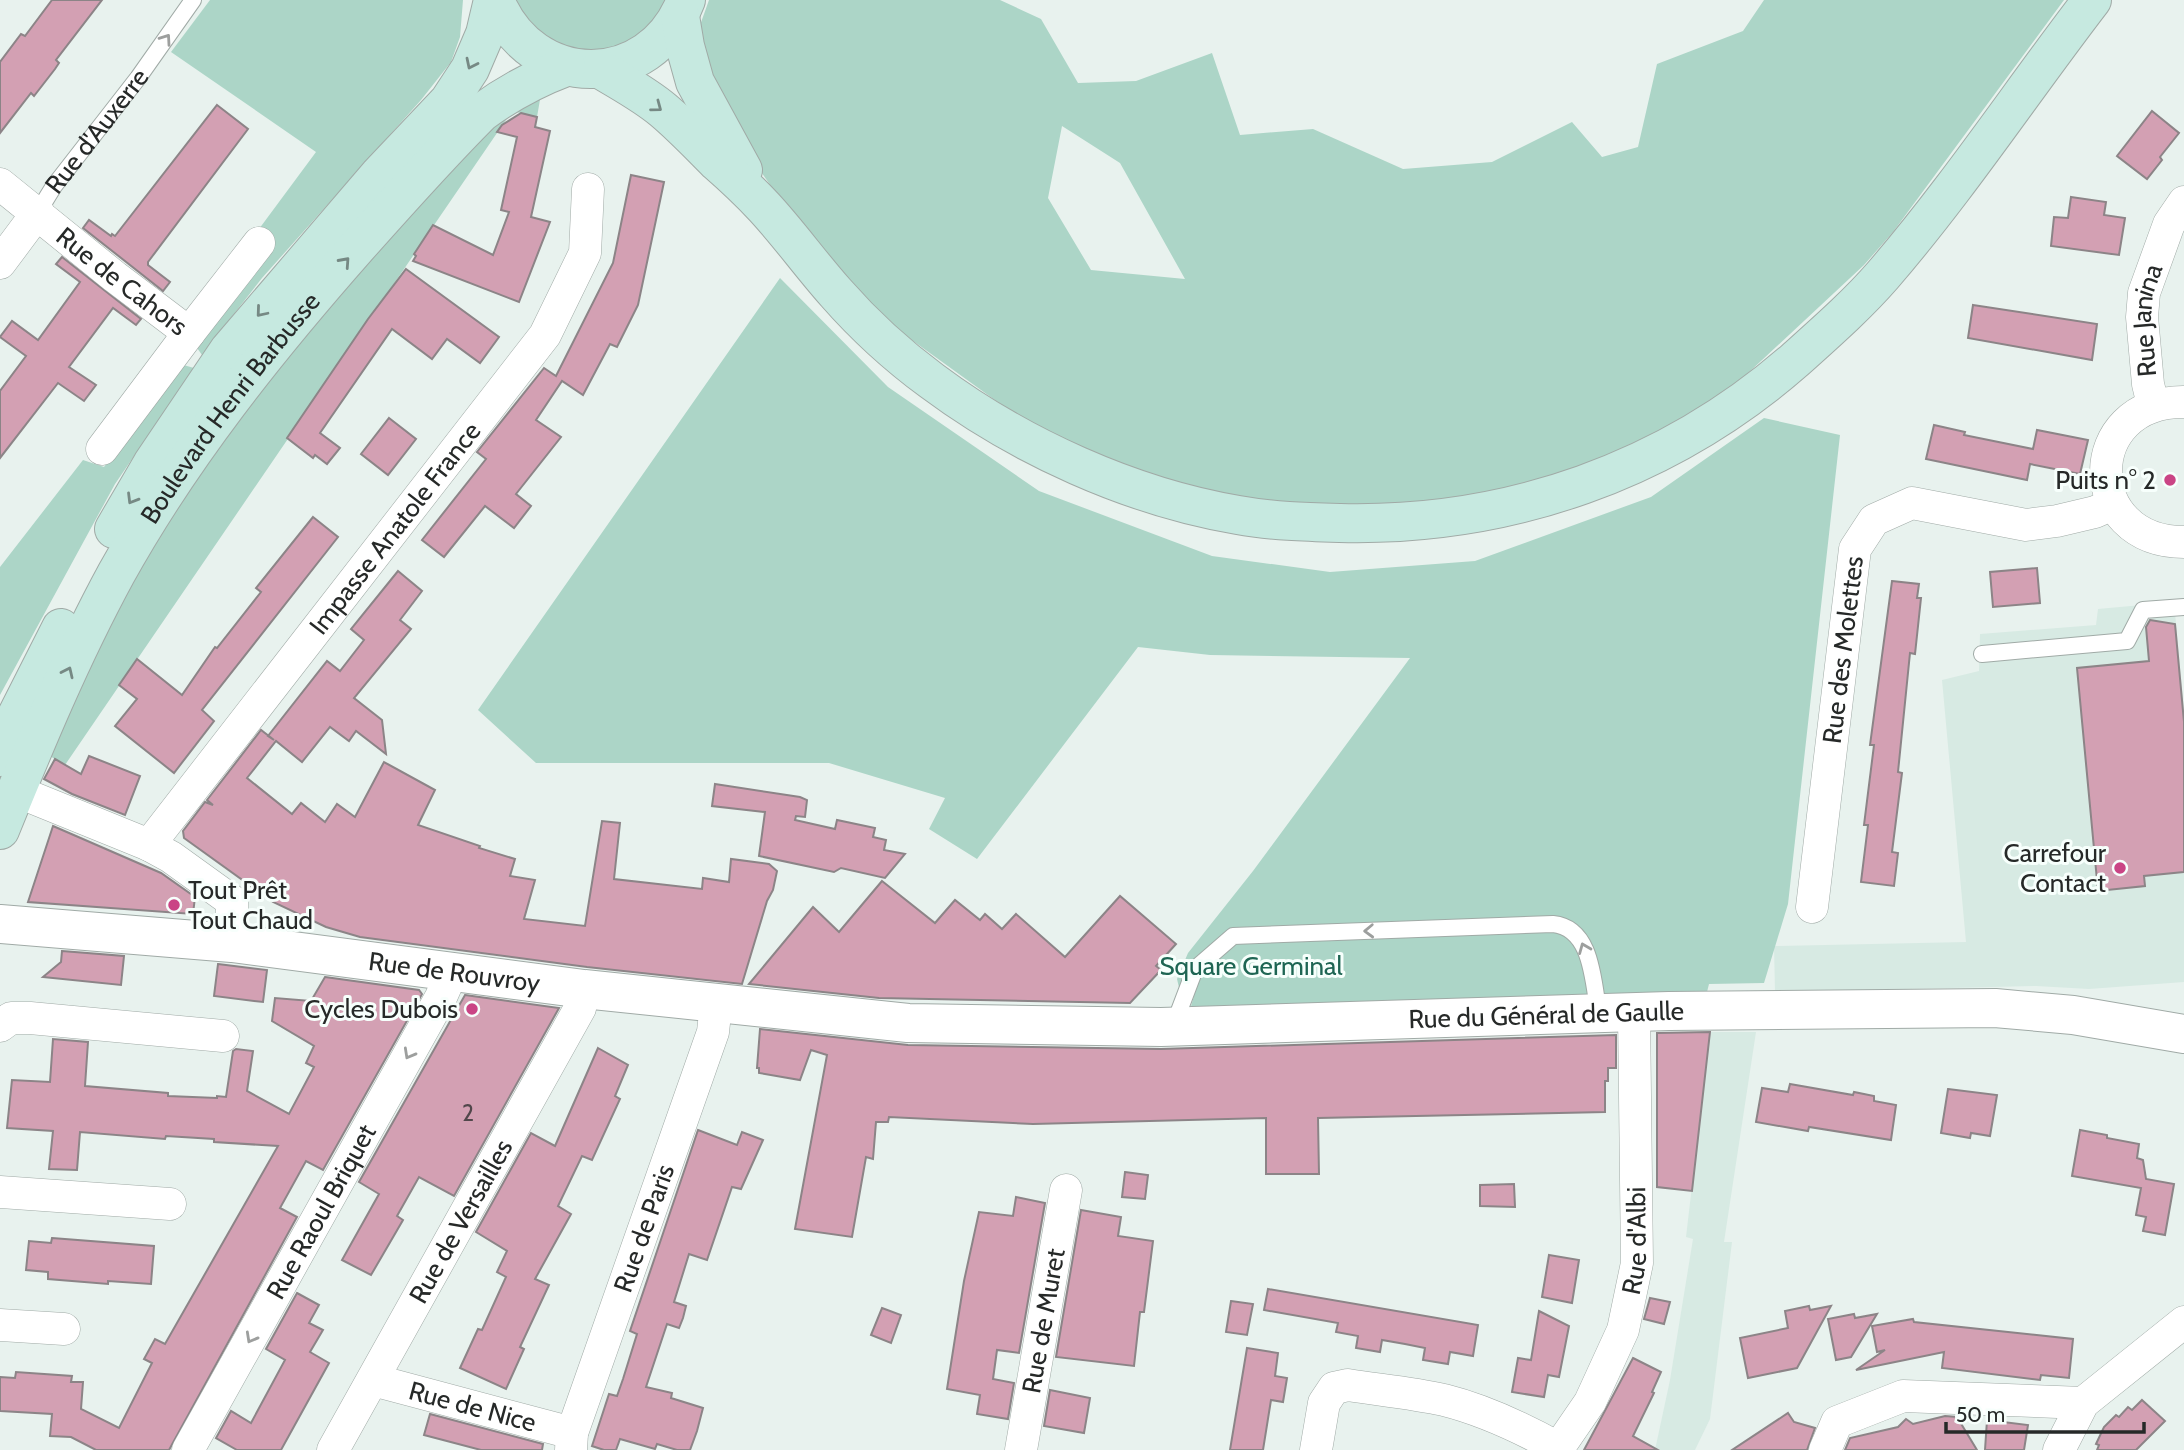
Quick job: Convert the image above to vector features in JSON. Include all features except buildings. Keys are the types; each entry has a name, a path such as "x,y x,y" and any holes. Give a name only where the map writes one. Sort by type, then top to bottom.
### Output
{"main road":[{"path":"494,0 513,34 528,48 546,59 583,68 660,108 763,205 839,297 885,342 931,380 989,420 1049,452 1110,478 1168,498 1238,515 1305,522 1365,524 1417,522 1476,515 1578,486 1628,468 1684,440 1741,403 1794,361 1880,279 1929,220 2092,0"},
{"name":"Boulevard Henri Barbusse","path":"0,757 38,671 111,534 152,464 229,350 371,185 449,101 470,69 485,34 494,0"},
{"path":"683,8 690,67 695,82 763,205"},
{"name":"Boulevard Henri Barbusse","path":"0,830 26,796 84,636 118,572 180,472 227,405 331,276 481,113 503,96 534,78 583,68 624,64 646,53 665,36 683,8"}],"street":[{"name":"Rue de Cahors","path":"0,184 189,333 259,243"},
{"name":"Impasse Anatole France","path":"149,845 545,335 585,253 588,189"},
{"name":"Rue Janina","path":"2153,405 2148,384 2142,317 2144,293 2169,224 2184,202"},
{"name":"Rue d'Auxerre","path":"0,263 38,212"},
{"path":"102,449 189,333"},
{"name":"Rue Janina","path":"2184,402 2153,405 2123,425 2107,454 2105,471 2113,504 2135,530 2158,540 2184,542"},
{"name":"Rue des Molettes","path":"1812,906 1855,549 1874,520 1912,503 2026,525 2083,515 2113,504"},
{"path":"26,796 171,856 232,901 232,943"},
{"name":"Rue de Rouvroy","path":"0,924 232,943 584,989 908,1023"},
{"name":"Rue Raoul Briquet","path":"188,1450 441,997 452,972"},
{"name":"Rue de Versailles","path":"332,1450 580,1008 584,989"},
{"name":"Rue de Paris","path":"572,1442 713,1032 716,1004"},
{"name":"Rue du Général de Gaulle","path":"908,1023 1173,1027 1726,1010 1995,1008 2073,1015 2184,1034"},
{"name":"Rue d'Albi","path":"1558,1449 1590,1402 1623,1330 1637,1263 1616,1014"},
{"path":"0,1027 11,1018 30,1017 223,1036"},
{"name":"Rue de Muret","path":"1021,1450 1066,1190"},
{"path":"0,1192 170,1203"},
{"path":"2059,1450 2083,1403 2184,1322"},
{"path":"0,1325 64,1329"},
{"name":"Rue de Nice","path":"373,1380 572,1442"},
{"path":"1316,1450 1324,1403 1334,1388 1348,1385 1443,1400 1464,1406 1525,1430 1558,1449"},
{"path":"1825,1450 1837,1422 1903,1396 2083,1403"}],"lane":[{"name":"Rue d'Auxerre","path":"38,212 54,186 138,78 193,0"},
{"path":"1982,654 2127,640 2143,610 2184,607"},
{"path":"1173,1027 1195,969 1233,936 1553,924 1563,925 1580,937 1616,1014"}],"shaded area":[{"path":"2174,602 2184,710 2184,982 2089,989 2036,986 1775,992 1774,946 1966,942 1942,680 1979,671 1980,634 2096,625 2098,609"},
{"path":"1710,1032 1756,1032 1724,1242 1732,1242 1710,1419 1695,1450 1655,1450 1670,1380 1693,1239 1686,1237"}],"green space":[{"path":"210,0 463,0 460,37 451,62 421,100 262,278 202,355 195,345 259,229 316,152 171,52"},
{"path":"511,0 667,0 663,10 632,43 588,55 545,42"},
{"path":"709,0 1000,0 1041,19 1078,83 1136,81 1212,53 1240,135 1313,129 1403,169 1492,162 1572,122 1602,157 1638,147 1657,64 1743,31 1764,0 2064,0 1893,232 1864,265 1731,389 1677,427 1574,473 1418,506 1274,505 1181,487 1101,460 1021,419 898,330 854,291 782,202 741,143 707,81 699,28","holes":["1062,126 1120,163 1185,279 1091,270 1048,198"]},
{"path":"542,88 537,117 512,111 65,765 43,752 84,656 207,451 475,134"},
{"name":"Square Germinal","path":"780,278 888,387 1039,491 1212,556 1330,572 1475,561 1651,497 1764,418 1840,435 1788,904 1764,983 1709,984 1707,992 1189,1013 1194,996 1181,996 1177,979 1188,953 1253,871 1410,658 1210,655 1138,647 977,859 929,829 945,798 829,763 536,763 478,710"},
{"path":"180,364 194,368 115,484 0,695 0,567 83,460 104,467"}],"place":[{"name":"Puits n° 2","path":"2170,480"},
{"name":"Carrefour Contact","path":"2120,868"},
{"name":"Tout Prêt Tout Chaud","path":"174,905"},
{"name":"Cycles Dubois","path":"472,1009"}]}
